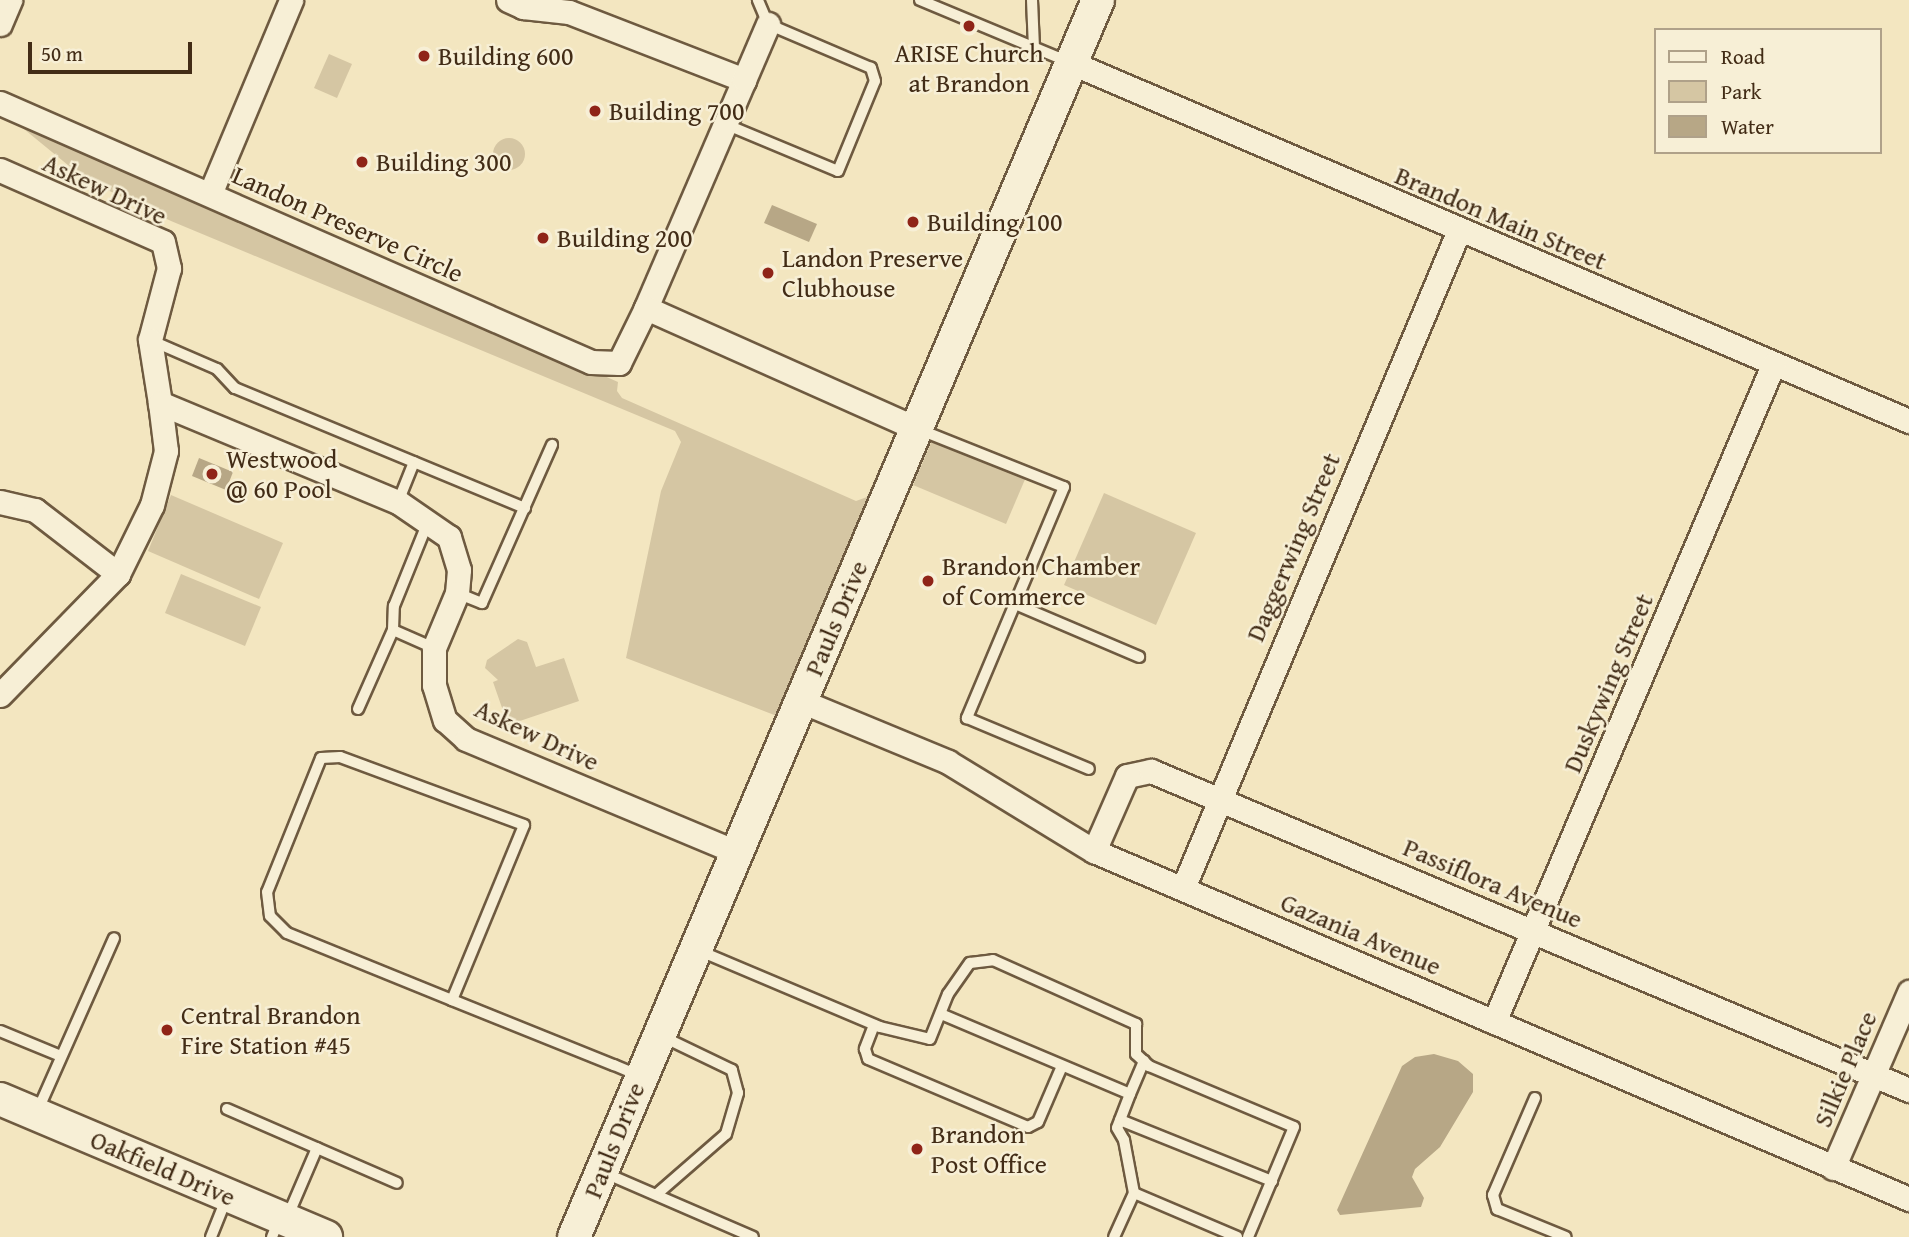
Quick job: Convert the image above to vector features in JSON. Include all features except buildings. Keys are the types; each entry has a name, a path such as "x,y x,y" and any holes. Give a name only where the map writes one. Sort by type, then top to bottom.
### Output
{"street":[{"path":"0,23 10,0"},
{"path":"210,194 290,0"},
{"path":"509,0 523,7 569,12 744,80"},
{"name":"Pauls Drive","path":"575,1237 694,948 802,701 1098,0"},
{"name":"Landon Preserve Circle","path":"0,103 591,362 619,363 646,308 768,24"},
{"name":"Brandon Main Street","path":"1072,63 1909,421"},
{"name":"Askew Drive","path":"0,170 163,242 169,268 150,340 160,403 398,502 429,520 449,537 459,570 457,593 434,648 434,685 445,720 466,739 736,852"},
{"name":"Daggerwing Street","path":"1183,888 1218,797 1459,230"},
{"path":"646,308 916,428"},
{"name":"Duskywing Street","path":"1494,1022 1773,365"},
{"path":"0,695 118,574 152,505 166,451 160,403"},
{"path":"0,502 35,510 118,574"},
{"name":"Gazania Avenue","path":"802,701 948,762 1094,851 1909,1199"},
{"name":"Passiflora Avenue","path":"1094,851 1127,776 1151,771 1909,1090"},
{"name":"Silkie Place","path":"1833,1168 1909,992"},
{"name":"Oakfield Drive","path":"0,1099 228,1195 279,1225 326,1237"}],"lane":[{"path":"724,124 838,171 875,81 871,68 768,24 758,0"},
{"path":"920,0 1072,63"},
{"path":"1032,0 1034,48"},
{"path":"150,340 217,369 234,388 525,508"},
{"path":"916,428 1064,487 967,718 1089,769"},
{"path":"457,593 482,603 552,445"},
{"path":"398,502 414,461"},
{"path":"358,709 393,630 394,606 429,520"},
{"path":"1015,604 1139,657"},
{"path":"393,630 434,648"},
{"path":"452,1000 524,825 340,757 321,758 267,892 270,916 287,933 452,1000 641,1076"},
{"path":"36,1114 114,938"},
{"path":"694,948 874,1025 930,1039 948,994 970,963 993,960 1136,1024 1136,1054 1144,1061 1294,1127 1248,1237"},
{"path":"941,1014 1130,1094"},
{"path":"874,1025 865,1049 869,1059 1028,1127 1038,1122 1062,1066"},
{"path":"0,1031 61,1056"},
{"path":"657,1194 726,1134 738,1093 732,1070 658,1035"},
{"path":"1114,1237 1134,1193 1124,1140 1117,1128 1144,1061"},
{"path":"1535,1098 1493,1195 1497,1209 1566,1237"},
{"path":"226,1109 397,1183"},
{"path":"1120,1120 1272,1181"},
{"path":"279,1225 317,1148"},
{"path":"601,1172 753,1237"},
{"path":"1134,1193 1237,1237"},
{"path":"211,1237 228,1195"}],"green space":[{"path":"329,54 352,64 337,98 314,88"},
{"path":"19,125 216,206 618,382 617,391 622,398 856,501 867,497 896,431 901,434 782,718 626,658 661,491 681,442 675,431 171,221 85,179"},
{"path":"509,138 520,143 525,154 520,165 509,170 498,165 493,154 498,143"},
{"path":"933,438 1026,477 1006,524 913,485"},
{"path":"1104,493 1196,533 1156,625 1064,585"},
{"path":"171,495 283,543 259,599 148,551"},
{"path":"181,574 261,607 245,646 165,613"},
{"path":"518,639 527,642 536,667 564,658 579,701 508,725 493,682 498,680 485,668 487,660"}],"water":[{"path":"772,205 817,224 809,242 764,223"},
{"name":"Westwood @ 60 Pool","path":"199,458 233,472 226,490 192,476"},
{"path":"1434,1054 1458,1061 1473,1074 1473,1092 1440,1147 1415,1169 1412,1177 1424,1198 1421,1207 1340,1215 1337,1210 1402,1066 1415,1057"}],"place":[{"name":"ARISE Church at Brandon","path":"969,26"},
{"name":"Building 600","path":"424,56"},
{"name":"Building 700","path":"595,111"},
{"name":"Building 300","path":"362,162"},
{"name":"Building 100","path":"913,222"},
{"name":"Building 200","path":"543,238"},
{"name":"Landon Preserve Clubhouse","path":"768,273"},
{"name":"Westwood @ 60 Pool","path":"212,474"},
{"name":"Brandon Chamber of Commerce","path":"928,581"},
{"name":"Central Brandon Fire Station #45","path":"167,1030"},
{"name":"Brandon Post Office","path":"917,1149"}]}
